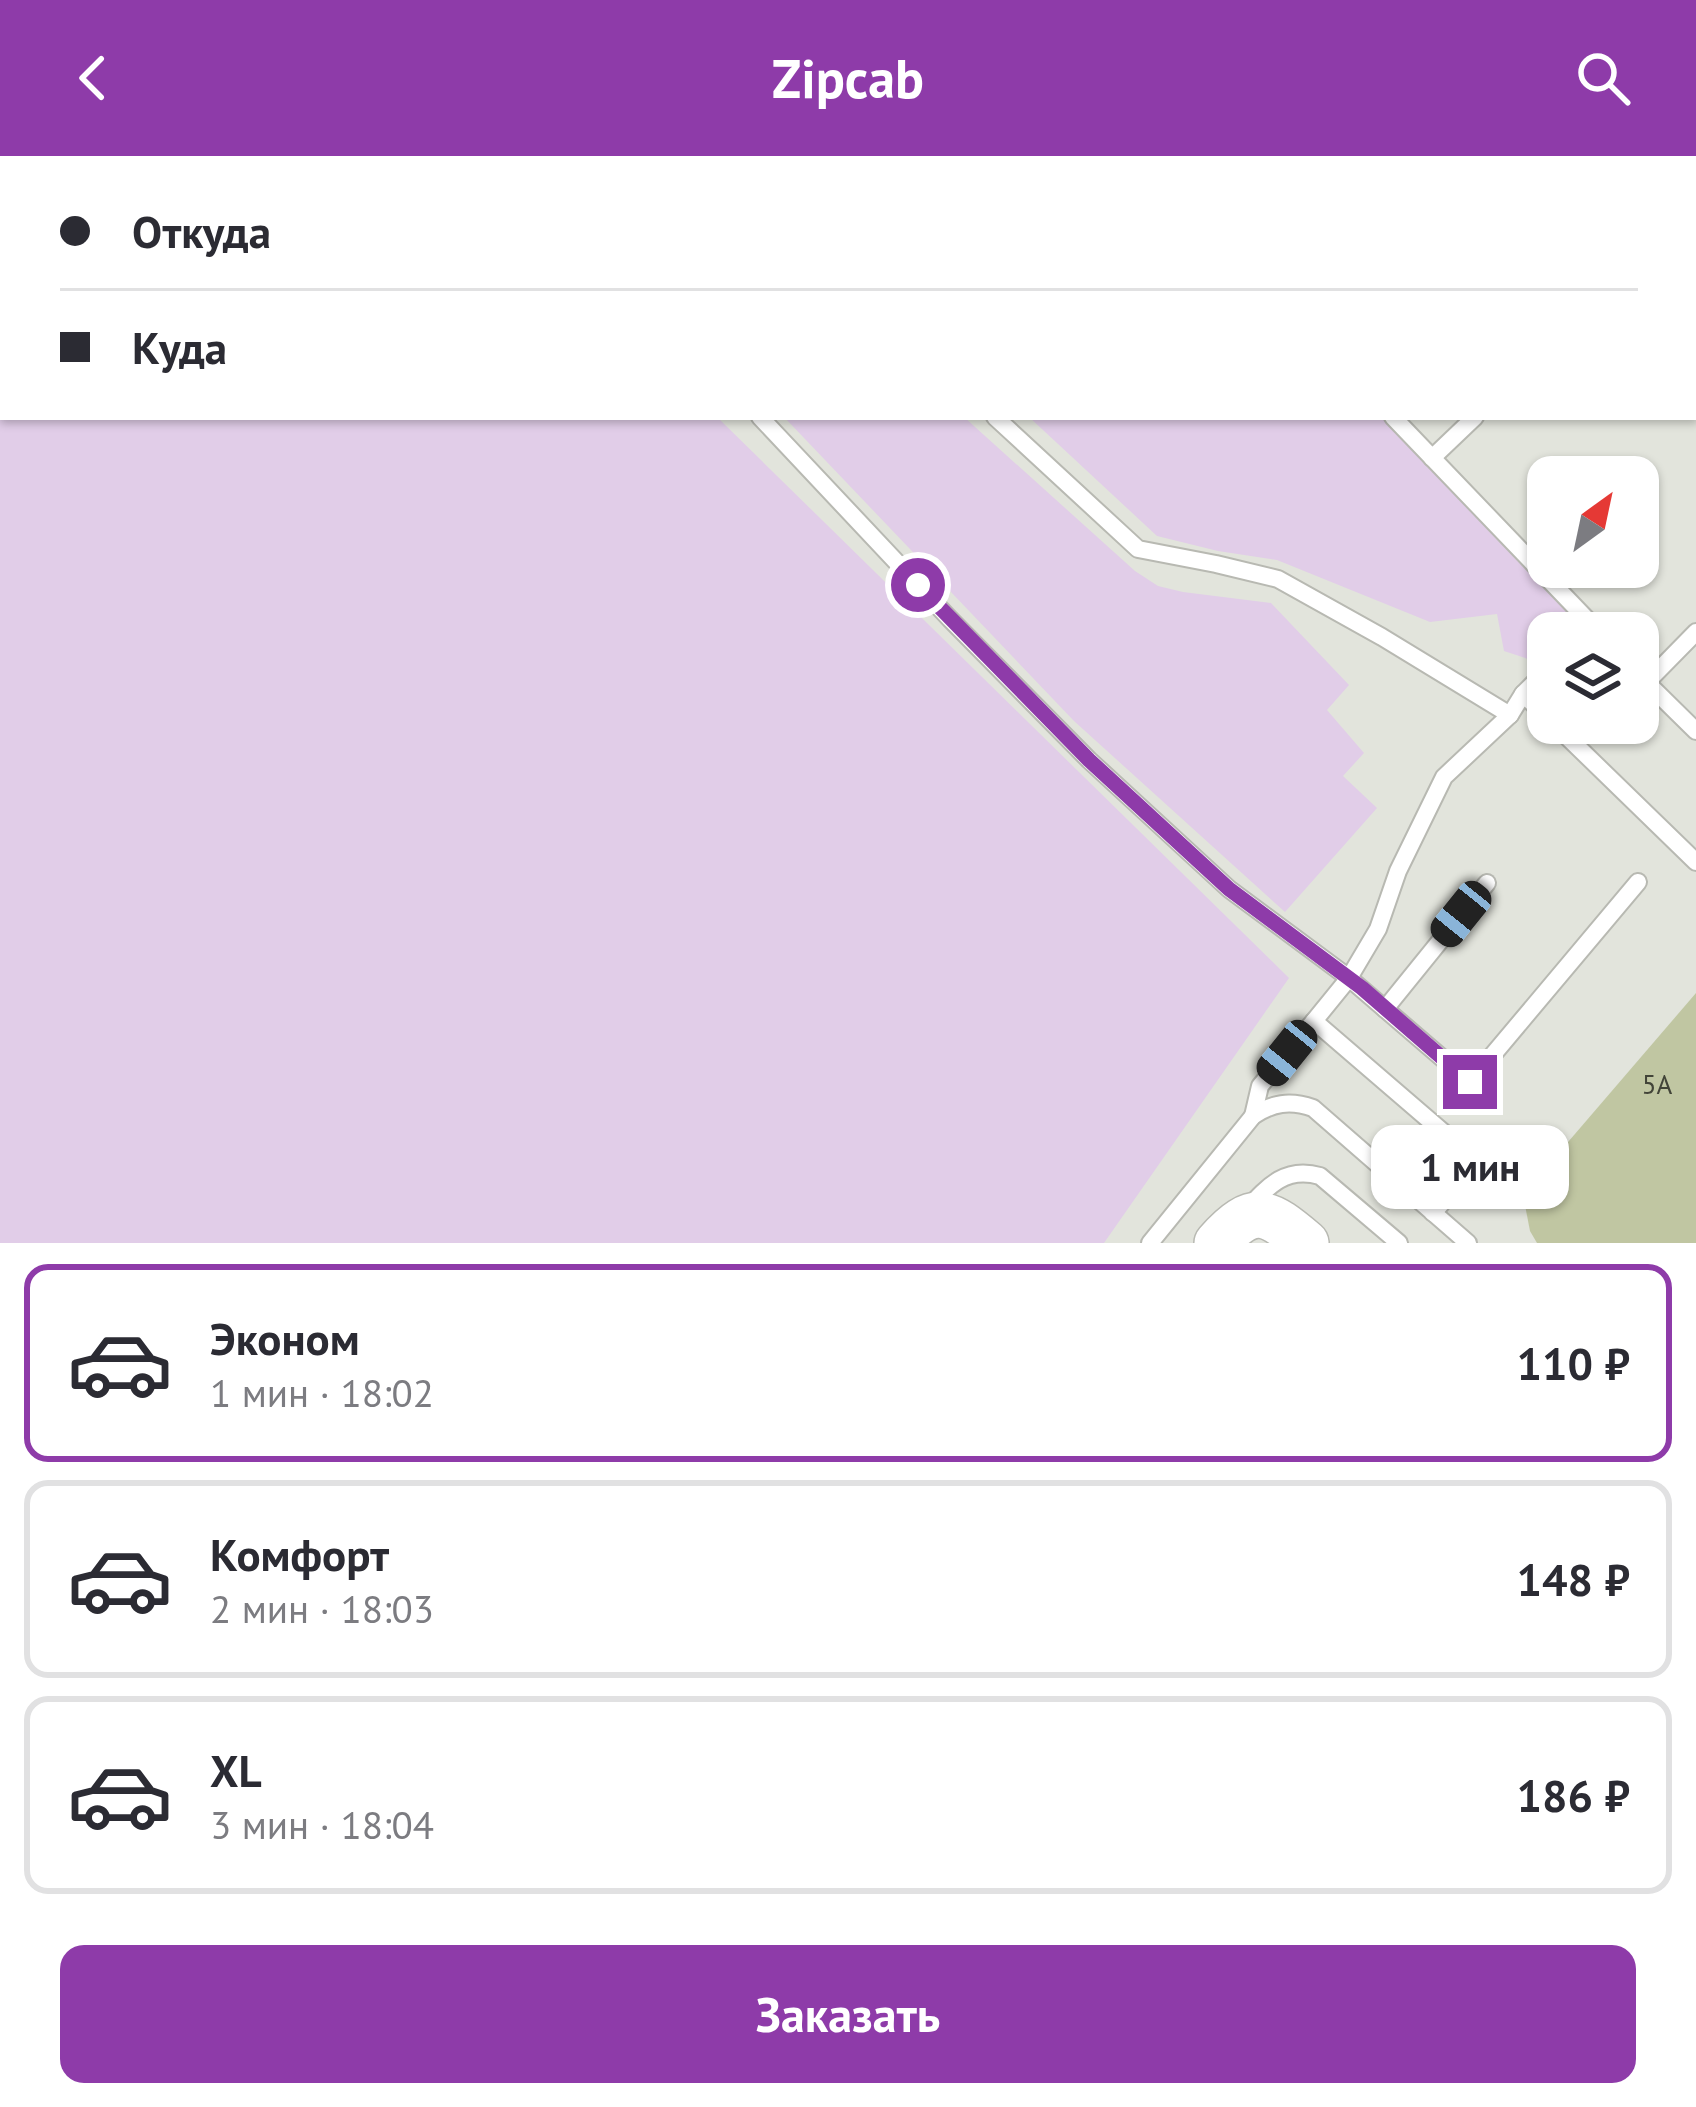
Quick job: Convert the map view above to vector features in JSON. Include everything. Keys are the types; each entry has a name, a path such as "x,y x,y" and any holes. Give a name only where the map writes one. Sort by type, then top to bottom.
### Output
{"main road":[{"path":"1226,1233 1251,1216 1270,1216 1306,1243"}],"lane":[{"path":"763,420 1089,760 1229,889 1349,978 1470,1082 1637,882"},
{"path":"998,420 1138,549 1278,579 1510,715"},
{"path":"1396,420 1574,612"},
{"path":"1432,458 1472,420"},
{"path":"1659,664 1696,632"},
{"path":"1252,1117 1260,1085 1349,978 1378,929 1398,871 1444,778 1510,715 1527,690"},
{"path":"1523,694 1527,698"},
{"path":"1659,695 1696,731"},
{"path":"1576,744 1696,862"},
{"path":"1385,1009 1486,883"},
{"path":"1314,1021 1464,1150 1467,1165 1462,1178 1433,1213"},
{"path":"1150,1243 1252,1117 1280,1103 1313,1108 1468,1243"},
{"path":"1226,1233 1274,1181 1288,1174 1312,1173 1399,1243"}],"shaded area":[{"path":"0,420 720,420 1289,978 1104,1243 0,1243"},
{"path":"787,420 967,420 1135,571 1158,586 1271,603 1349,685 1327,710 1364,753 1343,776 1377,808 1285,912 1074,721"},
{"path":"1032,420 1385,420 1527,570 1527,588 1544,588 1567,612 1527,612 1527,659 1504,651 1497,614 1430,622 1277,560 1157,536"}],"building":[{"path":"1696,993 1696,1243 1537,1243 1524,1200 1532,1184"}],"route":[{"path":"918,585 1089,760 1229,889 1362,988 1470,1082"}]}
